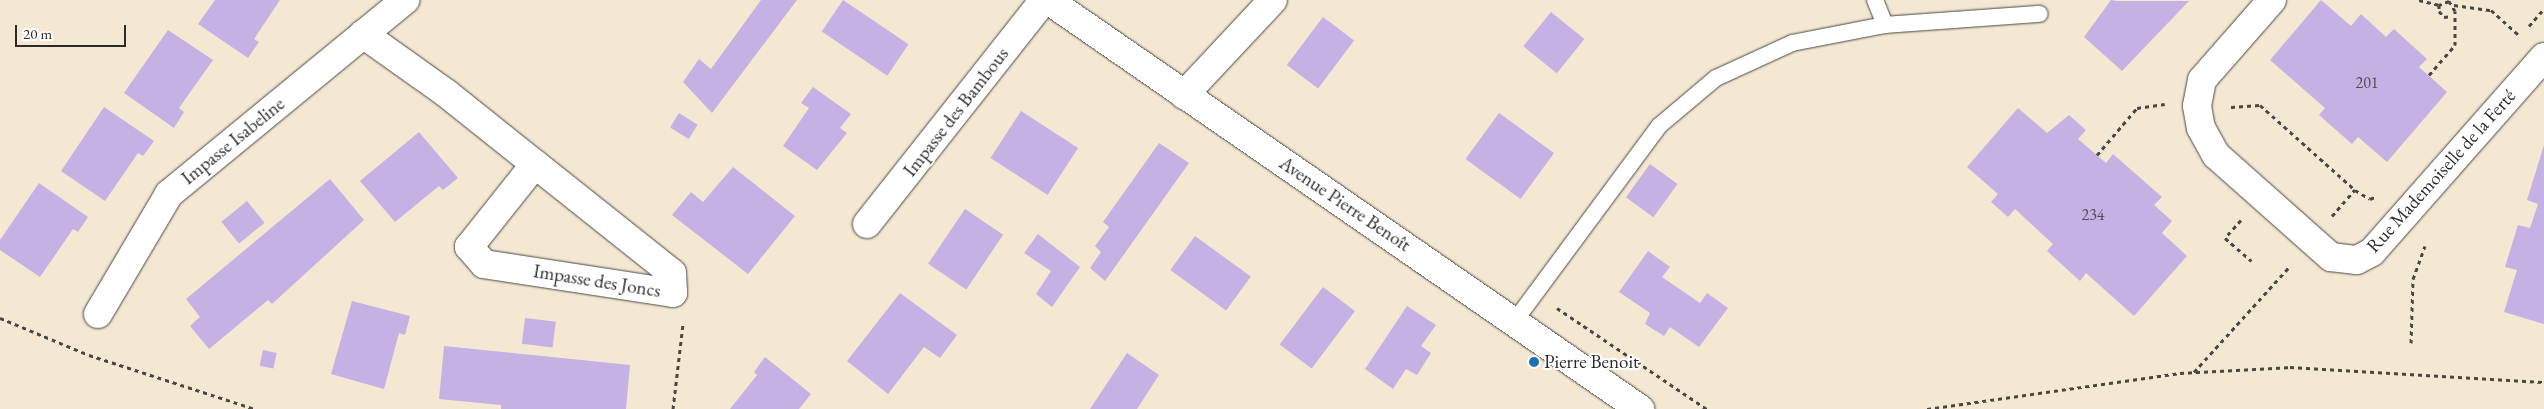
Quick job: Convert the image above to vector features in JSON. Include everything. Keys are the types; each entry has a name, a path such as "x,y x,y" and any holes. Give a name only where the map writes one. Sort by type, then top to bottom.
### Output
{"street":[{"name":"Impasse Isabeline","path":"98,314 170,194 406,0"},
{"name":"Impasse des Bambous","path":"867,224 1044,0"},
{"name":"Avenue Pierre Benoît","path":"1048,0 1640,409"},
{"path":"1184,95 1273,0"},
{"name":"Rue Mademoiselle de la Ferté","path":"2272,0 2202,80 2197,106 2200,128 2216,156 2331,257 2357,260 2372,252 2544,57"},
{"name":"Impasse des Joncs","path":"363,34 535,164 672,273 673,293 484,264 469,247 535,164"}],"lane":[{"path":"1875,0 1884,25"},
{"path":"1514,322 1658,126 1716,78 1792,43 1884,25 2040,14"}],"path":[{"path":"2419,0 2440,5 2449,0 2454,5 2491,10 2520,36"},
{"path":"2440,5 2444,17 2452,16"},
{"path":"2429,75 2455,45 2457,30 2452,16 2454,5"},
{"path":"2514,44 2544,9"},
{"path":"2097,155 2137,108 2146,104 2176,105"},
{"path":"2221,106 2260,106 2356,190 2370,199 2379,195"},
{"path":"2330,219 2356,190"},
{"path":"2411,343 2413,280 2427,243"},
{"path":"2193,372 2294,262"},
{"path":"673,293 684,318 673,409"},
{"path":"1550,303 1707,409"},
{"path":"0,318 89,355 255,409"},
{"path":"1927,409 2193,372 2290,367 2544,382"}],"building":[{"path":"215,0 280,0 254,39 259,42 248,58 198,24"},
{"path":"761,0 797,0 712,113 683,82 699,59 711,69"},
{"path":"843,0 908,44 887,76 822,32"},
{"path":"2111,0 2189,1 2122,71 2084,37"},
{"path":"2321,0 2351,26 2361,14 2386,37 2394,29 2427,59 2419,67 2447,92 2387,162 2358,137 2352,144 2319,115 2325,108 2270,60"},
{"path":"1551,12 1584,39 1557,73 1523,46"},
{"path":"1323,17 1354,40 1318,88 1287,65"},
{"path":"168,30 213,60 179,108 184,112 174,128 124,93"},
{"path":"813,87 851,114 840,128 847,133 817,170 783,146 809,108 801,103"},
{"path":"104,107 154,141 143,156 138,153 105,201 61,171"},
{"path":"2018,108 2047,133 2069,115 2086,130 2078,139 2106,163 2113,154 2162,197 2154,205 2172,221 2162,233 2187,256 2134,316 2086,273 2080,281 2047,251 2053,244 2015,209 2008,217 1991,202 1998,194 1967,167"},
{"path":"1021,111 1078,148 1048,195 991,158"},
{"path":"679,113 698,125 689,139 670,127"},
{"path":"1499,113 1554,153 1521,199 1465,159"},
{"path":"419,132 458,178 443,190 439,186 395,222 360,181"},
{"path":"1159,143 1189,163 1105,281 1090,268 1101,252 1095,246 1109,227 1103,222"},
{"path":"2544,145 2544,324 2504,312 2517,270 2505,267 2518,225 2530,228 2538,204 2527,200"},
{"path":"1650,164 1678,184 1653,217 1626,197"},
{"path":"733,167 795,216 748,274 672,215 691,192 703,202"},
{"path":"330,179 364,220 272,304 268,300 209,349 190,326 200,317 186,299"},
{"path":"39,183 88,217 78,232 73,229 40,277 0,250 0,240"},
{"path":"247,201 265,223 239,244 221,222"},
{"path":"965,209 1003,235 966,289 928,264"},
{"path":"1038,234 1080,267 1052,307 1036,294 1051,271 1024,253"},
{"path":"1195,236 1251,277 1226,311 1170,270"},
{"path":"1648,251 1670,267 1662,277 1700,303 1707,293 1728,308 1699,347 1670,327 1664,336 1645,324 1650,313 1619,292"},
{"path":"1323,287 1355,311 1312,369 1280,345"},
{"path":"900,293 957,335 940,358 924,347 888,394 847,361"},
{"path":"352,301 410,316 405,335 399,333 384,389 331,374"},
{"path":"1407,306 1436,325 1421,346 1431,353 1417,375 1406,369 1393,389 1365,369"},
{"path":"525,318 556,322 553,348 522,344"},
{"path":"444,346 630,365 626,409 501,409 501,405 439,399"},
{"path":"263,350 277,353 273,369 260,366"},
{"path":"1127,353 1159,375 1137,409 1090,409"},
{"path":"765,357 811,394 799,409 730,409 757,375 754,372"}],"place":[{"name":"Pierre Benoit","path":"1534,362"}]}
